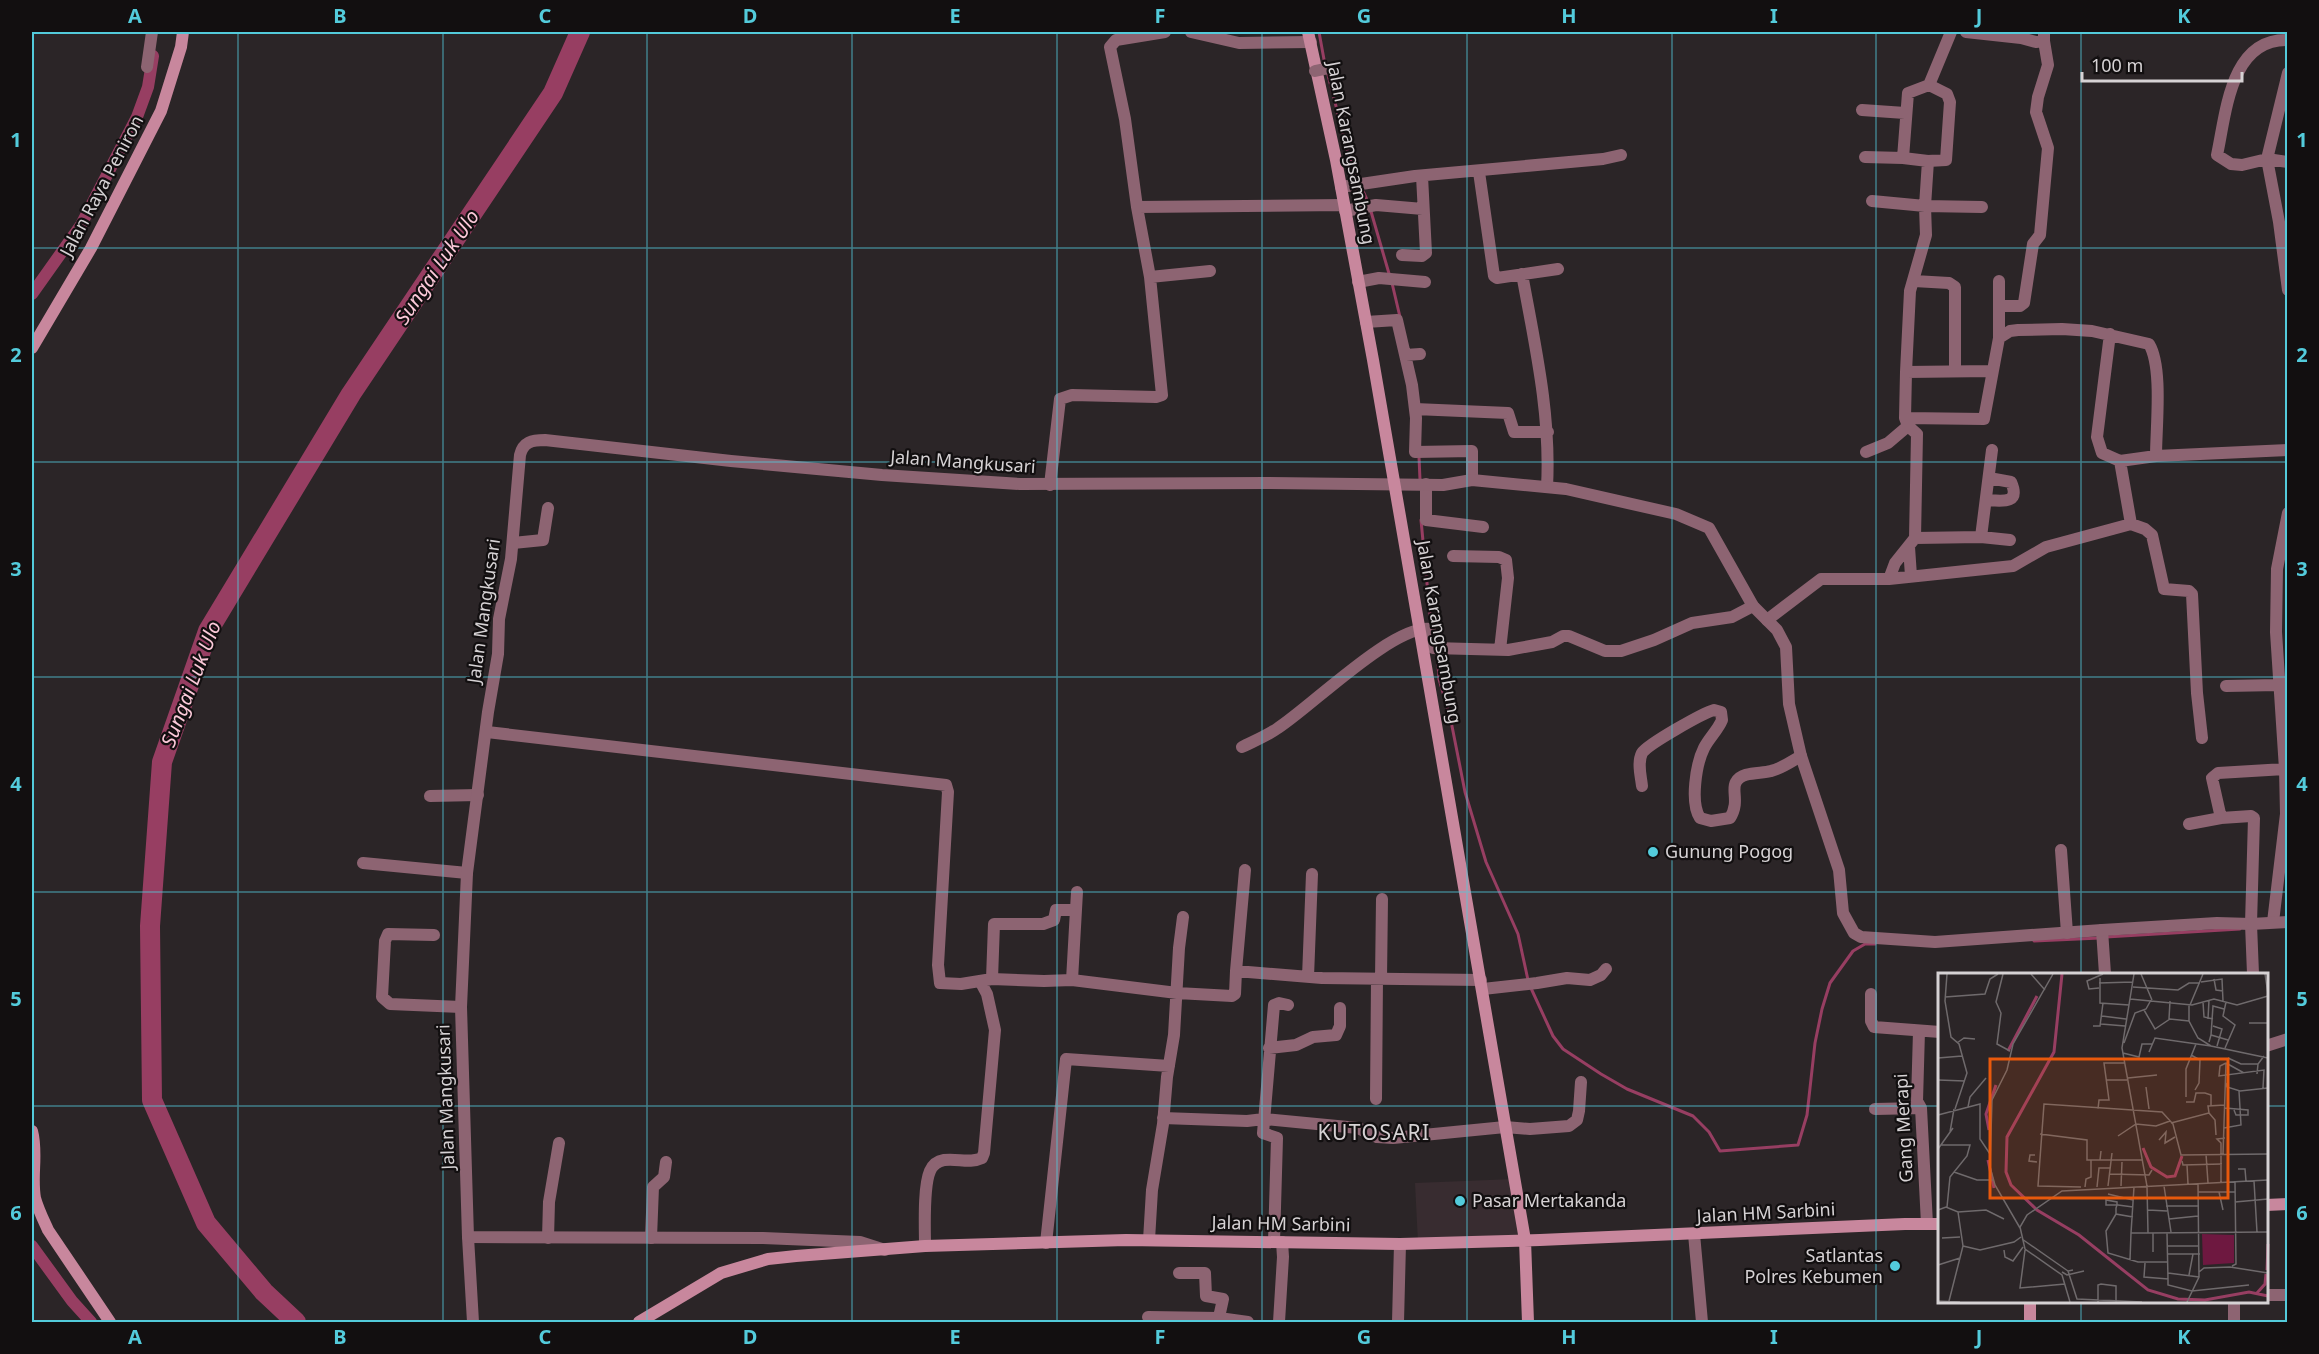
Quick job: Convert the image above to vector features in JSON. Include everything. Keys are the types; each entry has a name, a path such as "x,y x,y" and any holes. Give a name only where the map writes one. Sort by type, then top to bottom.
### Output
{"main road":[{"name":"Jalan Raya Peniron","path":"32,348 91,248 161,111 181,47 183,32"},
{"name":"Jalan Karangsambung","path":"1309,37 1320,70 1421,629 1482,984 1525,1240 1528,1323"},
{"path":"32,1131 35,1197 48,1230 110,1323"},
{"path":"2268,1205 2288,1204"},
{"name":"Jalan HM Sarbini","path":"639,1323 698,1285 721,1273 744,1266 796,1256 925,1246 1149,1240 1400,1244 1933,1224"},
{"path":"2030,1303 2030,1323"}],"street":[{"path":"147,68 152,32"},
{"path":"1050,485 1059,399 1072,395 1155,397 1162,394 1150,277 1137,207 1125,118 1110,47 1116,40 1165,32"},
{"path":"1191,32 1239,44 1309,37"},
{"path":"1903,158 1908,93 1929,85 1951,32"},
{"path":"1966,32 2044,37 2048,65 2036,112 2048,148 2040,235 2033,244 2023,305 1999,306"},
{"path":"2287,166 2267,159 2242,165 2231,164 2217,155 2232,86 2242,64 2253,49 2272,40 2288,40"},
{"path":"2288,73 2267,159 2279,222 2288,290"},
{"path":"1865,157 1946,160 1950,102 1947,94 1929,85"},
{"path":"1862,110 1905,113"},
{"path":"1341,187 1422,176 1603,159 1621,155"},
{"path":"1866,452 1888,442 1906,422 1909,301 1926,235 1928,161"},
{"path":"1479,171 1493,274 1497,278 1558,269"},
{"path":"1402,255 1425,254 1422,176"},
{"path":"1872,201 1925,206 1982,207"},
{"path":"1137,207 1345,208 1376,205 1423,209"},
{"path":"1150,277 1210,271"},
{"path":"1522,274 1541,375 1548,432 1547,487"},
{"path":"1358,282 1379,278 1425,282"},
{"path":"1914,281 1949,283 1955,286 1955,371"},
{"path":"1906,422 1984,419 1999,338 1999,281"},
{"path":"1366,322 1397,319 1411,355 1415,452 1472,451 1472,480"},
{"path":"1999,338 2010,331 2018,330 2092,330 2149,344 2155,354 2157,378 2156,456"},
{"path":"2110,334 2097,437 2102,453 2120,461 2156,456 2288,450"},
{"path":"1906,372 1992,371"},
{"path":"1415,410 1508,413 1514,432 1548,432"},
{"path":"1906,422 1917,434 1911,576"},
{"name":"Jalan Mangkusari","path":"473,1323 461,1006 467,873 498,654 499,619 513,543 520,455 524,445 537,440 882,475 1050,485 1224,483 1443,485 1472,480 1547,487 1589,494 1676,514 1708,528 1753,606 1777,630 1786,647 1789,704 1801,756 1839,870 1843,913 1854,933 1861,937 1935,942 2067,933"},
{"path":"1981,537 1992,450"},
{"path":"2120,461 2130,524"},
{"path":"1986,500 2008,501 2014,494 2011,482 1989,478"},
{"path":"1421,484 1426,520 1483,527"},
{"path":"513,543 543,540 548,508"},
{"path":"2273,922 2287,814 2278,685 2283,670 2276,632 2277,569 2288,513"},
{"path":"1767,620 1816,580 1889,579 2013,566 2046,547 2130,524 2145,529 2152,535 2164,589 2189,591 2192,594 2197,693 2202,738"},
{"path":"1889,579 1895,563 1912,542 1981,537 2010,540"},
{"path":"1453,556 1491,556 1506,560 1508,578 1500,650"},
{"path":"1242,747 1279,728 1396,638 1421,629 1430,629 1429,645 1438,649 1500,650 1552,642 1563,636 1569,636 1605,651 1621,651 1654,640 1692,623 1732,617 1753,606"},
{"path":"2226,686 2278,685"},
{"path":"1642,786 1639,766 1643,752 1654,742 1714,710 1721,712 1722,720 1702,752 1698,767 1694,802 1695,811 1700,818 1711,821 1730,818 1736,800 1734,785 1737,779 1742,776 1773,771 1801,756"},
{"path":"487,732 946,785 948,792 939,933 939,981 941,984 986,980 1072,980 1177,993 1234,995 1245,870"},
{"path":"2221,818 2213,781 2215,774 2285,761"},
{"path":"430,796 478,795"},
{"path":"2189,824 2221,818 2251,816 2254,818 2253,973"},
{"path":"2061,850 2067,933 2102,935 2217,923 2252,930 2273,922 2288,922"},
{"path":"363,863 467,873"},
{"path":"1308,977 1312,874"},
{"path":"1072,980 1077,892"},
{"path":"1376,1099 1382,899"},
{"path":"925,1246 926,1207 931,1167 942,1160 973,1162 982,1158 984,1153 995,1030 986,980 994,924 1043,924 1054,920 1056,910 1076,910"},
{"path":"1149,1240 1151,1199 1164,1118 1183,917"},
{"path":"434,935 388,934 385,940 382,997 390,1004 461,1006"},
{"path":"2102,935 2104,973"},
{"path":"1236,971 1308,977 1482,984 1537,983 1567,978 1590,980 1601,975 1606,969"},
{"path":"1870,994 1870,1021 1874,1027 1938,1032"},
{"path":"1279,1323 1283,1257 1278,1242 1276,1138 1263,1133 1274,1005 1279,1003 1288,1005"},
{"path":"1269,1048 1296,1045 1313,1037 1336,1035 1340,1026 1340,1008"},
{"name":"Gang Merapi","path":"1919,1031 1917,1101 1921,1108 1933,1224"},
{"path":"2268,1045 2288,1039"},
{"path":"1046,1243 1066,1059 1169,1066"},
{"path":"1164,1118 1247,1121 1264,1119 1358,1128 1377,1137 1393,1138 1505,1127 1530,1129 1569,1126 1577,1120 1581,1082"},
{"path":"1875,1109 1921,1108"},
{"path":"548,1238 549,1202 559,1143"},
{"path":"651,1238 653,1187 664,1177 666,1162"},
{"path":"1694,1234 1702,1323"},
{"path":"468,1237 842,1241 870,1244 885,1250"},
{"path":"1398,1323 1400,1244"},
{"path":"1179,1273 1205,1273 1206,1296 1223,1299 1218,1320"},
{"path":"2268,1294 2288,1295"},
{"path":"2234,1303 2234,1323"},
{"path":"1148,1317 1248,1323"}],"shaded area":[{"name":"Pasar Mertakanda","path":"1514,1179 1525,1240 1418,1243 1415,1183"}],"waterway":[{"name":"Sungai Luk Ulo","path":"296,1322 264,1292 206,1223 152,1100 150,926 162,762 208,631 351,394 553,93 580,32"},
{"path":"1319,32 1325,65"},
{"path":"32,294 81,225 137,117 148,87 153,56"},
{"path":"1327,71 1349,157 1359,180"},
{"path":"1362,189 1368,202"},
{"path":"1370,208 1390,277"},
{"path":"1392,283 1400,317"},
{"path":"1419,457 1420,480"},
{"path":"1421,520 1433,626"},
{"path":"1437,650 1439,679 1450,716 1465,792 1486,862 1518,934 1528,980"},
{"path":"2106,937 2240,929"},
{"path":"2034,941 2100,938"},
{"path":"1530,986 1553,1036 1563,1049 1627,1089 1693,1116 1709,1132 1720,1151 1798,1145 1807,1115 1815,1043 1830,983 1853,951 1865,944 1875,944"},
{"path":"32,1246 72,1301 91,1322"}],"place":[{"name":"Gunung Pogog","path":"1653,852"},
{"name":"Pasar Mertakanda","path":"1460,1201"},
{"name":"Satlantas Polres Kebumen","path":"1895,1266"}],"district":[{"name":"KUTOSARI","path":"1374,1133"}]}
